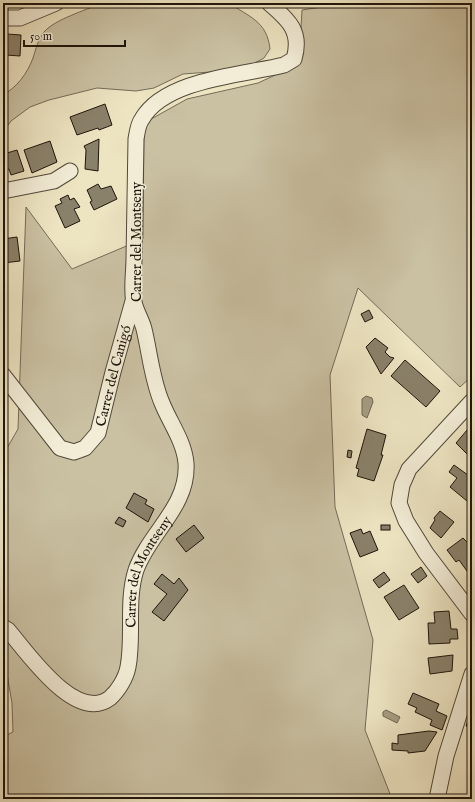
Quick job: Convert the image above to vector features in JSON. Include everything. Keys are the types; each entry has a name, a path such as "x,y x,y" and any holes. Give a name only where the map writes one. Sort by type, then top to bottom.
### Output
{"street":[{"path":"3,18 20,18 56,3"},
{"name":"Carrer del Montseny","path":"3,627 8,630 58,688 79,701 92,704 105,701 114,694 121,684 128,668 132,595 136,571 145,549 180,498 185,480 186,464 175,430 162,403 151,365 144,328 133,301 136,139 141,120 161,98 182,88 284,65 294,59 297,47 297,37 284,16 269,3"},
{"path":"3,191 54,180 70,171"},
{"name":"Carrer del Canigó","path":"3,376 60,448 74,452 85,448 98,433 133,301"},
{"path":"472,401 409,469 402,485 399,503 406,521 426,553 472,614"},
{"path":"437,799 446,756 472,674"}],"shaded area":[{"path":"101,3 229,3 250,16 261,26 265,32 270,49 264,58 253,64 224,71 183,74 154,88 136,91 97,88 49,100 30,107 11,121 3,132 3,95 13,88 25,75 44,32 55,23"},
{"path":"348,3 472,3 472,376 460,387 358,288 330,375 335,507 373,640 365,730 392,799 3,799 3,737 13,732 12,703 3,651 3,455 18,429 26,207 72,269 143,239 144,123 187,99 258,83 299,64 302,10"},
{"path":"366,396 372,398 373,402 367,418 362,415 362,399"},
{"path":"386,710 400,717 397,723 383,716 383,712"}],"building":[{"path":"7,34 21,35 20,56 6,55"},
{"path":"105,104 112,125 99,130 98,128 77,135 70,117"},
{"path":"99,139 98,171 85,169 86,150 84,146"},
{"path":"50,141 57,162 32,173 24,150"},
{"path":"5,147 7,153 17,150 24,171 11,175 9,169 3,171 3,148"},
{"path":"98,184 101,189 111,186 117,199 94,210 87,190"},
{"path":"68,195 70,200 74,198 80,207 74,209 80,221 65,228 55,206 62,203 60,199"},
{"path":"17,237 20,261 3,263 3,239"},
{"path":"369,310 373,318 365,322 361,314"},
{"path":"375,338 388,348 385,352 390,357 394,358 381,374 366,347"},
{"path":"405,360 440,391 426,407 391,376"},
{"path":"472,428 472,451 468,455 456,443 468,429 470,430"},
{"path":"367,429 386,435 381,455 383,455 374,481 357,476 359,469 356,468"},
{"path":"348,450 352,451 351,458 347,457"},
{"path":"454,465 472,478 472,494 467,501 450,487 457,478 449,472"},
{"path":"134,493 147,500 145,504 154,509 148,522 126,508"},
{"path":"440,511 454,522 441,538 430,528 435,520 434,518"},
{"path":"119,517 126,521 123,527 115,523"},
{"path":"194,525 204,538 186,552 176,539"},
{"path":"381,525 390,525 390,530 381,530"},
{"path":"361,529 363,534 370,531 378,550 360,557 350,533"},
{"path":"463,538 472,547 472,578 459,560 456,562 447,550"},
{"path":"421,567 427,576 418,583 411,574"},
{"path":"384,572 390,580 379,588 373,580"},
{"path":"162,574 174,584 179,578 188,590 164,621 152,612 167,594 154,584"},
{"path":"404,585 419,608 399,620 384,597"},
{"path":"449,611 451,629 457,629 458,639 450,639 450,643 429,644 428,623 435,623 434,612"},
{"path":"453,655 452,671 430,674 428,658"},
{"path":"413,693 439,704 436,711 447,716 442,730 430,725 432,720 415,712 417,708 408,704"},
{"path":"472,708 472,728 466,726"},
{"path":"429,731 437,732 425,751 408,753 408,751 392,750 392,743 398,744 398,735"}]}
